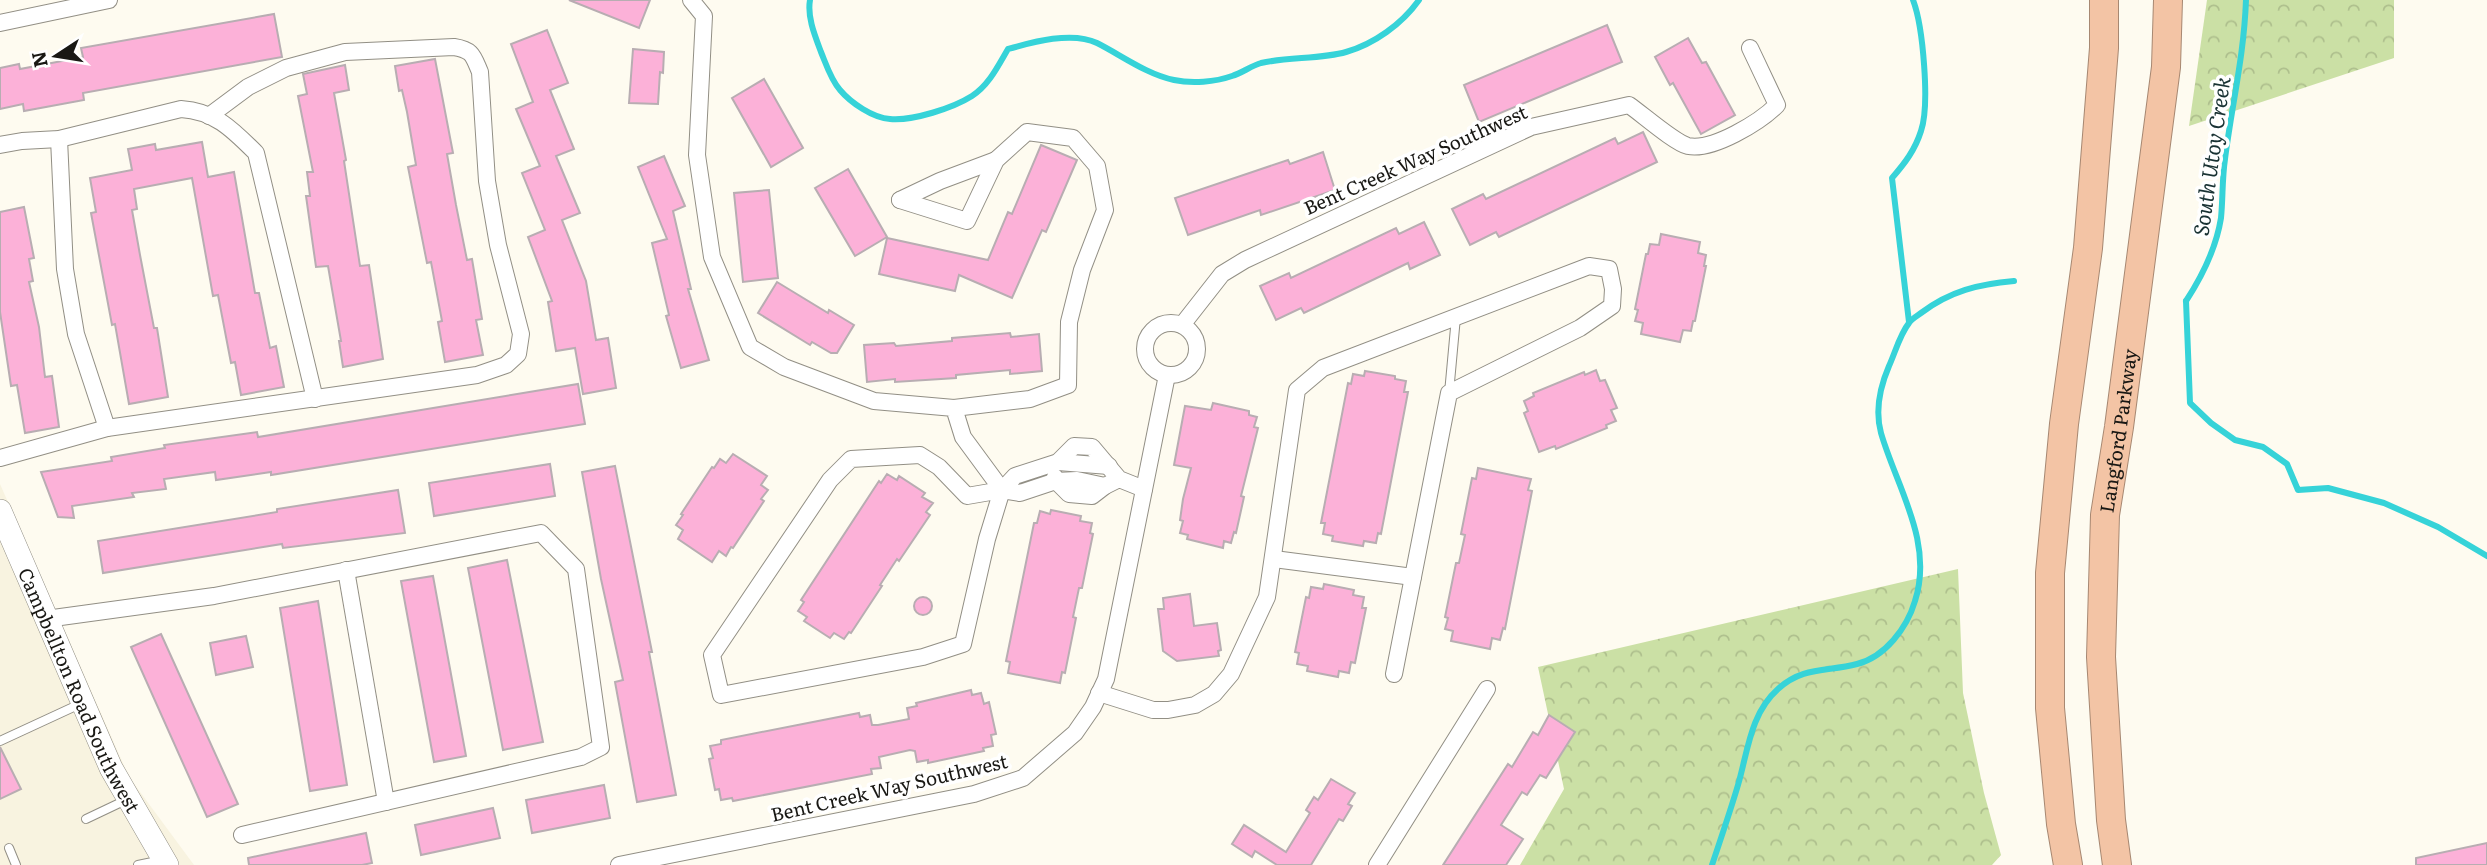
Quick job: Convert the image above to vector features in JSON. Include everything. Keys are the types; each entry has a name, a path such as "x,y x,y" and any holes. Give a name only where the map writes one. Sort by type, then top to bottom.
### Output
{"highway":[{"path":"2068,865 2061,824 2050,708 2050,573 2064,424 2088,248 2104,48 2104,0"},
{"name":"Langford Parkway","path":"2117,865 2111,820 2102,657 2105,515 2165,80 2168,0"}],"main road":[{"name":"Campbellton Road Southwest","path":"0,511 110,768 165,862"}],"street":[{"path":"0,23 69,5 109,0"},
{"path":"691,0 704,16 697,155 712,257 750,347 784,366 874,401 954,408 1030,399 1068,385 1069,322 1082,270 1105,210 1097,166 1073,138 1027,132 996,160 940,181 900,201 967,220 996,160"},
{"path":"0,458 107,428 477,375 506,365 518,354 522,334 498,245 487,181 480,72 473,56 466,49 454,47 345,52 286,68 248,87 209,116"},
{"name":"Bent Creek Way Southwest","path":"1182,325 1222,274 1245,260 1531,127 1629,104 1686,146 1703,146 1729,137 1765,117 1777,106 1750,48"},
{"path":"0,145 59,139 181,109 200,110 232,129 256,153 315,399"},
{"path":"59,139 65,268 76,334 107,428"},
{"path":"1100,693 1153,710 1195,705 1214,694 1230,674 1267,597 1297,390 1323,369 1456,317 1589,266 1609,269 1613,289 1612,306 1580,328 1449,393 1394,674"},
{"path":"1172,323 1182,325 1191,331 1198,350 1194,363 1185,372 1167,375 1153,368 1148,360 1146,343 1159,326 1172,323"},
{"name":"Bent Creek Way Southwest","path":"620,865 974,794 1023,778 1075,733 1106,679 1167,375"},
{"path":"954,408 963,437 1002,490"},
{"path":"1112,483 1109,466 1054,463 1015,476 1002,490 987,539 963,644 923,657 721,695 712,656 830,480 851,459 920,455 939,467 967,496 1002,490 1020,494 1056,481 1077,480 1144,489"},
{"path":"1054,463 1056,481"},
{"path":"46,619 214,596 541,533 576,569 601,747 581,757 242,835"},
{"path":"1273,559 1413,577"},
{"path":"346,570 386,802"},
{"path":"1377,865 1486,689"}],"lane":[{"path":"1449,393 1456,317"},
{"path":"0,741 83,703"},
{"path":"86,819 128,799"},
{"path":"9,848 16,865"},
{"path":"138,865 165,862"}],"shaded area":[{"path":"0,484 129,777 194,865 0,865"}],"green space":[{"path":"2207,0 2394,0 2394,58 2189,126"},
{"path":"1958,569 1963,693 1984,793 2001,855 1992,865 1520,865 1564,789 1538,667"}],"building":[{"path":"569,0 650,0 639,28"},
{"path":"274,14 282,57 83,93 84,100 24,111 23,104 0,109 0,68 19,64 20,69 83,57 81,48"},
{"path":"1607,25 1622,62 1479,122 1464,85"},
{"path":"547,30 568,83 550,90 574,149 556,156 580,213 562,220 586,281 596,340 608,338 616,388 583,394 575,348 556,351 548,302 552,301 528,237 545,230 522,173 540,166 516,109 533,102 511,44"},
{"path":"1688,38 1702,63 1706,62 1735,115 1701,134 1673,83 1670,85 1655,57"},
{"path":"633,49 664,52 658,104 629,103"},
{"path":"435,59 453,153 447,154 456,205 467,260 472,259 482,319 476,320 483,355 445,362 438,322 442,321 431,262 427,263 408,167 416,165 407,112 402,90 399,91 395,66"},
{"path":"345,65 349,90 334,93 360,266 369,265 383,359 343,367 328,266 316,267 306,196 310,196 307,172 313,172 298,96 307,94 303,74"},
{"path":"764,79 803,148 771,167 732,98"},
{"path":"1643,132 1657,162 1499,237 1496,232 1470,245 1452,209 1483,194 1486,199 1615,138 1618,144"},
{"path":"202,142 208,177 234,172 255,293 259,293 270,348 276,346 284,387 241,395 235,362 231,363 218,295 213,296 192,178 134,189 137,209 132,210 154,328 157,328 168,397 129,404 91,213 96,212 90,178 132,170 128,149 155,144 156,150"},
{"path":"1041,145 1077,160 1046,232 1042,230 1012,298 959,275 955,291 879,274 887,238 988,260 1008,212 1012,214"},
{"path":"1323,152 1335,190 1261,215 1260,210 1188,235 1175,198 1288,160 1290,164"},
{"path":"664,156 685,206 673,211 691,289 688,289 709,360 681,368 666,316 669,315 652,243 667,239 638,167"},
{"path":"848,169 887,237 855,256 815,188"},
{"path":"769,190 778,278 743,282 734,193"},
{"path":"24,207 34,258 29,259 33,281 29,282 39,327 45,377 52,376 59,427 25,433 17,385 11,386 0,312 0,212"},
{"path":"1424,222 1440,255 1410,269 1408,263 1304,313 1301,308 1276,320 1260,286 1289,273 1291,278 1396,228 1399,234"},
{"path":"1661,234 1700,242 1698,253 1706,255 1695,321 1691,331 1683,330 1680,342 1641,334 1643,323 1635,321 1646,254 1650,244 1659,245"},
{"path":"777,282 828,313 829,310 854,325 837,353 831,353 812,342 810,345 758,313"},
{"path":"1010,333 1011,337 1039,334 1042,371 1010,374 1010,370 956,375 956,378 867,382 864,345 894,343 896,346"},
{"path":"1596,370 1600,381 1605,380 1617,408 1611,410 1616,421 1606,425 1607,428 1556,449 1555,446 1539,452 1524,413 1528,411 1524,401 1534,396 1533,393 1584,372 1585,375"},
{"path":"1365,371 1395,376 1395,379 1406,381 1404,392 1408,392 1381,534 1378,533 1376,543 1364,541 1363,546 1332,541 1333,536 1323,534 1325,523 1321,523 1348,383 1351,384 1353,374 1364,376"},
{"path":"578,384 585,424 271,475 271,472 216,480 215,472 164,479 166,489 132,493 134,497 72,506 74,518 58,517 41,472 112,461 111,457 165,448 164,445 257,432 258,437"},
{"path":"1213,403 1249,411 1249,415 1257,417 1254,427 1258,428 1241,496 1244,497 1236,533 1234,532 1231,543 1224,541 1223,548 1187,539 1188,535 1180,533 1183,499 1191,468 1174,465 1185,406 1211,410"},
{"path":"733,454 767,476 761,485 768,490 761,499 764,501 733,548 731,547 726,556 719,551 712,562 678,539 683,530 676,525 712,467 714,468 720,459 726,463"},
{"path":"550,464 555,496 434,516 429,483"},
{"path":"615,466 652,652 649,652 676,795 637,802 615,682 623,680 582,472"},
{"path":"1478,468 1531,479 1528,490 1532,491 1505,629 1503,628 1500,640 1492,638 1490,649 1451,641 1453,631 1445,629 1456,563 1459,563 1465,535 1461,534 1472,478 1476,479"},
{"path":"887,474 897,480 899,476 925,493 922,497 933,503 926,512 930,515 899,561 897,559 851,633 844,639 834,633 830,638 804,621 807,617 798,611 804,602 801,600 879,481 881,483"},
{"path":"398,490 405,533 283,548 282,544 103,573 98,541"},
{"path":"1051,510 1081,516 1080,521 1092,523 1090,533 1093,534 1073,617 1076,618 1065,673 1062,672 1060,683 1008,673 1010,662 1006,661 1034,523 1037,523 1040,511 1050,514"},
{"path":"507,560 543,742 503,750 468,568"},
{"path":"433,576 466,756 434,762 401,581"},
{"path":"1324,584 1354,590 1353,595 1364,597 1362,608 1366,608 1355,663 1351,662 1349,673 1339,671 1338,677 1307,671 1308,666 1297,664 1299,653 1295,652 1306,597 1309,598 1311,587 1323,589"},
{"path":"1190,594 1194,626 1217,623 1221,650 1218,651 1219,656 1177,661 1163,651 1158,609 1164,609 1163,598"},
{"path":"923,597 929,600 932,606 929,612 923,615 917,612 914,606 917,600"},
{"path":"318,601 347,785 310,791 280,608"},
{"path":"161,634 238,804 207,817 131,647"},
{"path":"246,636 253,667 216,675 210,643"},
{"path":"971,690 972,695 981,693 984,704 989,702 996,734 991,735 993,746 983,748 984,751 928,763 928,760 917,762 915,751 910,750 879,757 881,768 871,769 872,774 733,801 732,798 721,800 719,789 715,790 709,759 713,758 710,746 721,744 721,740 859,713 860,717 870,715 872,725 909,719 907,708 917,706 916,703"},
{"path":"1549,715 1575,732 1546,778 1540,775 1527,795 1522,792 1501,825 1523,839 1506,865 1443,865 1508,764 1512,767 1533,732 1538,735"},
{"path":"0,747 21,789 0,799"},
{"path":"1331,779 1355,793 1348,804 1352,806 1343,821 1339,819 1311,865 1277,865 1255,851 1252,857 1232,844 1244,825 1286,852 1310,813 1306,810 1314,797 1318,800"},
{"path":"604,785 610,818 532,833 526,800"},
{"path":"493,808 500,838 421,855 415,825"},
{"path":"366,833 372,863 249,865 248,858"},
{"path":"2487,843 2487,865 2416,865 2416,858"}],"waterway":[{"path":"810,0 814,33 837,86 863,109 890,119 932,113 972,96 988,81 1008,49 1029,43 1064,38 1087,40 1164,77 1188,82 1211,81 1236,75 1261,63 1346,52 1377,38 1396,25 1419,0"},
{"path":"1909,322 1892,178 1913,150 1924,119 1924,66 1920,28 1913,0"},
{"name":"South Utoy Creek","path":"2186,301 2208,261 2219,229 2224,166 2246,0"},
{"name":"South Utoy Creek","path":"1712,865 1751,734 1769,699 1787,682 1806,673 1857,664 1877,655 1901,631 1915,601 1920,579 1917,536 1881,433 1878,416 1883,382 1903,333 1913,319 1943,299 1977,287 2014,281"},
{"path":"2186,301 2190,403 2211,423 2235,440 2263,447 2287,464 2298,490 2328,488 2384,503 2438,527 2487,556"}]}
